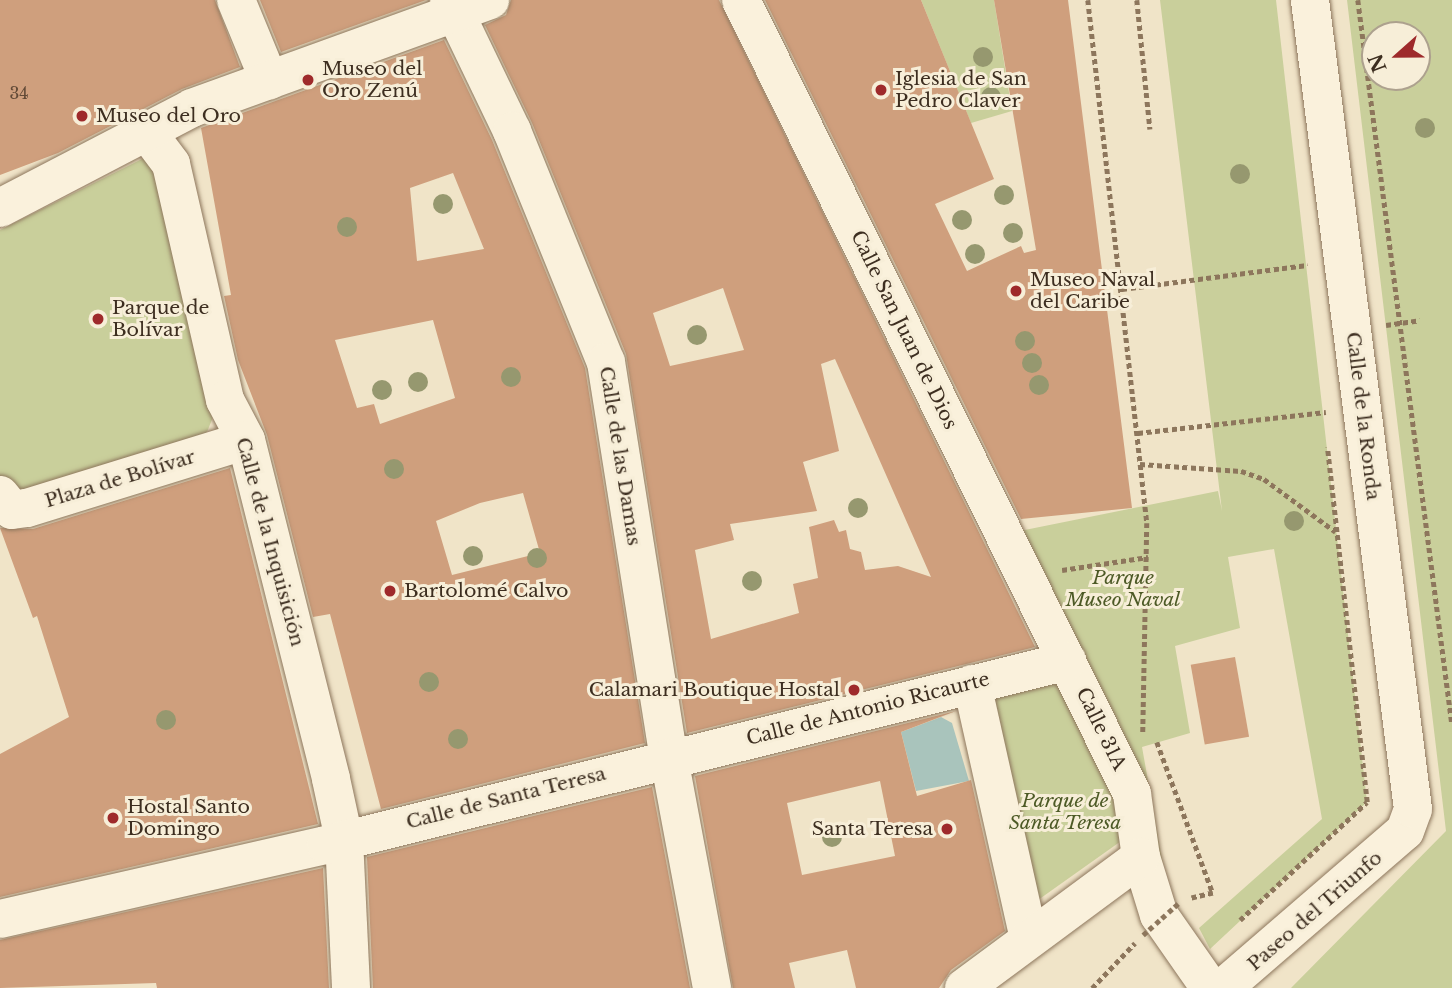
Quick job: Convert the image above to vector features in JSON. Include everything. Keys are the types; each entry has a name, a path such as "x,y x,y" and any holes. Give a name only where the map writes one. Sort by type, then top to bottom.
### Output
{"street":[{"path":"236,0 269,80"},
{"path":"0,208 147,132 269,80 452,8 490,0"},
{"name":"Calle San Juan de Dios","path":"741,0 1068,661"},
{"name":"Calle de la Ronda","path":"1310,0 1324,262 1362,408 1413,809 1405,831"},
{"name":"Calle de las Damas","path":"452,8 512,131 606,362 668,758 712,988"},
{"name":"Calle de la Inquisición","path":"147,132 171,164 225,400 246,440 344,838 351,988"},
{"name":"Plaza de Bolívar","path":"0,495 12,510 27,508 246,440"},
{"name":"Calle de Antonio Ricaurte","path":"668,758 1068,661"},
{"name":"Calle 31A","path":"1068,661 1132,794 1141,857 1159,915 1201,977"},
{"path":"972,684 1029,938"},
{"name":"Calle de Santa Teresa","path":"0,919 668,758"},
{"name":"Paseo del Triunfo","path":"1223,988 1405,831"},
{"path":"964,988 1141,857"}],"path":[{"path":"1087,0 1138,433 1148,557 1144,729 1132,794"},
{"path":"1137,0 1150,129"},
{"path":"1358,0 1452,724"},
{"path":"1305,252 1324,262"},
{"path":"1122,289 1324,262"},
{"path":"1308,278 1324,262"},
{"path":"1321,399 1324,426"},
{"path":"1138,433 1362,408"},
{"path":"1201,977 1367,802 1326,439"},
{"path":"1140,464 1241,471 1274,486 1336,532"},
{"path":"1027,576 1148,557"},
{"path":"1092,988 1143,934 1181,901 1213,893 1157,743"}],"green space":[{"path":"921,0 994,0 1012,111 971,123"},
{"name":"Parque Museo Naval","path":"1160,0 1276,0 1367,802 1210,949 1199,928 1322,819 1274,549 1228,557 1240,628 1175,646 1190,733 1142,747 1166,881 1010,533 1218,491 1222,511"},
{"path":"1347,0 1452,0 1452,988 1291,988 1446,831"},
{"name":"Parque de Bolívar","path":"158,151 217,407 201,447 9,499 0,482 0,230"},
{"name":"Parque de Santa Teresa","path":"1058,669 1120,799 1124,839 1031,905 978,695"}],"water":[{"path":"941,717 952,723 969,781 916,791 901,732"}],"building":[{"path":"0,0 215,0 240,67 182,89 58,153 0,175"},
{"path":"260,0 426,0 281,52"},
{"path":"511,0 719,0 1035,647 687,733 626,354 532,123 485,25 506,15","holes":["723,288 744,350 670,366 653,313","835,359 931,577 898,566 865,570 861,552 850,549 846,530 839,532 834,520 809,527 818,578 793,584 799,613 711,639 695,550 734,540 730,524 817,511 803,462 839,451 821,364"]},
{"path":"765,0 921,0 994,179 935,204 967,271 1021,246 1024,253 1036,250 994,0 1068,0 1132,508 1021,519"},
{"path":"444,40 492,140 585,368 645,743 381,809 330,614 313,617 267,435 238,360 224,296 231,295 201,128","holes":["453,173 484,249 417,261 410,188","433,320 455,398 380,424 374,404 357,408 335,340","523,493 540,553 452,575 436,521 480,503"]},
{"path":"230,468 318,824 0,897 0,754 69,717 37,616 33,618 0,528 33,529"},
{"path":"1235,657 1249,737 1205,745 1191,665"},
{"name":"Santa Teresa","path":"956,711 901,732 917,796 971,780 1005,931 951,970 939,988 856,988 847,950 789,963 795,988 733,988 695,776","holes":["880,781 895,856 802,875 787,803"]},
{"path":"652,787 690,988 373,988 367,857"},
{"path":"323,868 329,988 157,988 156,983 0,988 0,940"}],"place":[{"name":"Museo del Oro Zenú","path":"308,80"},
{"name":"Iglesia de San Pedro Claver","path":"881,90"},
{"name":"Museo del Oro","path":"82,116"},
{"name":"Museo Naval del Caribe","path":"1016,291"},
{"name":"Parque de Bolívar","path":"98,319"},
{"name":"Bartolomé Calvo","path":"390,591"},
{"name":"Calamari Boutique Hostal","path":"854,690"},
{"name":"Hostal Santo Domingo","path":"113,818"},
{"name":"Santa Teresa","path":"947,829"}]}
